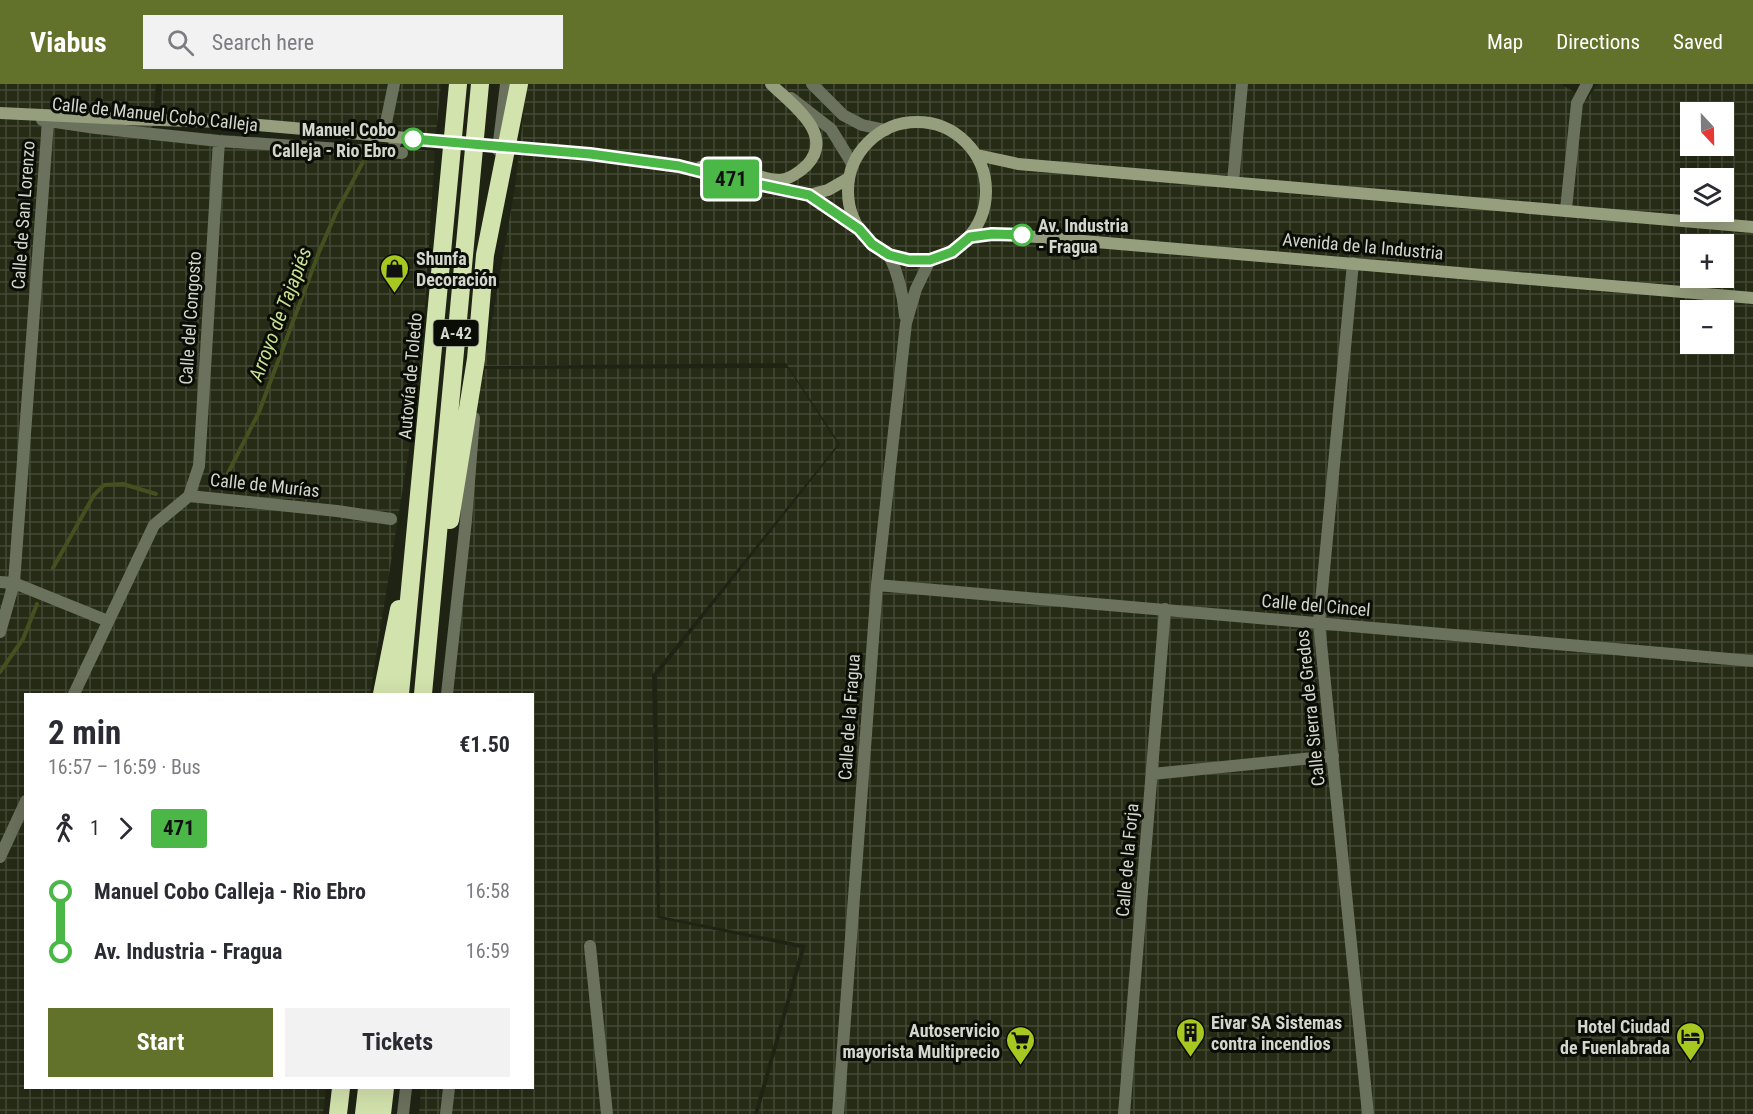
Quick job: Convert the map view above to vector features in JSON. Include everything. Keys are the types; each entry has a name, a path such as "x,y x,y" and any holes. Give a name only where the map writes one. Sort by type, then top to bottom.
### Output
{"highway":[{"name":"Autovía de Toledo","path":"412,564 458,84"},
{"name":"A-42","path":"423,693 480,84"},
{"path":"433,582 449,524 476,359 485,255 519,84"},
{"path":"382,693 395,623 412,564"},
{"name":"A-42","path":"400,693 412,564"},
{"path":"338,1114 341,1089"},
{"path":"354,1114 356,1089"},
{"path":"364,1114 367,1089"},
{"path":"382,1114 385,1089"}],"street":[{"name":"Calle de Manuel Cobo Calleja","path":"6,114 219,141 402,153 394,142 386,123 394,84"},
{"path":"485,255 506,84"},
{"path":"772,84 831,129 853,165"},
{"path":"679,166 729,168 779,180 794,175 806,166 814,155 817,144 815,131 805,117 772,84"},
{"path":"812,84 843,115 862,125 886,129 920,121 946,128 962,137 977,155 986,175 987,197 982,218 970,237 952,252 930,260 909,260 889,255 872,244 859,229 851,213 848,195 849,178 862,148 886,129"},
{"path":"1233,182 1242,84"},
{"path":"1566,209 1577,103 1582,86"},
{"name":"Calle de Manuel Cobo Calleja","path":"6,114 224,122 590,154 679,166 809,195 859,229"},
{"name":"Calle de San Lorenzo","path":"0,632 14,583 48,121"},
{"name":"Calle del Congosto","path":"189,496 199,466 219,141"},
{"path":"977,155 1018,164 1753,226"},
{"path":"809,195 828,190 849,178"},
{"name":"Avenida de la Industria","path":"970,237 992,234 1014,235 1753,298"},
{"name":"Calle de la Fragua","path":"889,255 903,289 906,323"},
{"name":"Calle de la Fragua","path":"838,1114 877,585 906,323 916,289 930,260"},
{"name":"Calle Sierra de Gredos","path":"1353,263 1319,623 1368,1114"},
{"path":"447,693 467,509 476,359"},
{"name":"Calle de Murías","path":"74,693 154,525 189,496 337,511 391,519"},
{"path":"0,582 14,583 108,621"},
{"name":"Calle del Cincel","path":"877,585 1753,661"},
{"name":"Calle de la Forja","path":"1124,1114 1165,609"},
{"path":"1152,774 1333,756"},
{"path":"0,857 24,805"},
{"path":"590,946 607,1114"},
{"path":"403,1114 406,1089"},
{"path":"446,1114 448,1089"}],"shaded area":[{"path":"0,84 156,84 152,129 435,151 420,380 370,693 24,693 24,1089 326,1089 323,1114 0,1114"},
{"path":"162,84 441,84 436,134 161,112"},
{"path":"527,84 1560,84 1587,99 1598,84 1753,84 1753,1114 758,1114 806,945 660,916 657,676 840,444 786,363 484,366 515,187"},
{"path":"788,368 838,444 652,675 657,918 801,948 754,1114 419,1114 421,1089 534,1089 534,693 451,693 472,412 485,369"}],"waterway":[{"name":"Arroyo de Tajapiés","path":"226,477 259,412 319,252 336,213 363,162"},
{"name":"Arroyo de Tajapiés","path":"53,568 94,495 104,485 123,484 156,494"},
{"name":"Arroyo de Tajapiés","path":"0,672 23,639 37,604"}],"bus line":[{"name":"471","path":"413,139 590,154 679,166 809,195 859,229 872,244 889,255 909,260 930,260 952,252 970,237 992,234 1022,235"}],"place":[{"name":"Manuel Cobo Calleja - Rio Ebro","path":"413,139"},
{"name":"Av. Industria - Fragua","path":"1022,235"},
{"name":"Shunfa Decoración","path":"395,294"},
{"name":"Eivar SA Sistemas contra incendios","path":"1190,1058"},
{"name":"Hotel Ciudad de Fuenlabrada","path":"1691,1062"},
{"name":"Autoservicio mayorista Multiprecio","path":"1021,1066"}]}
